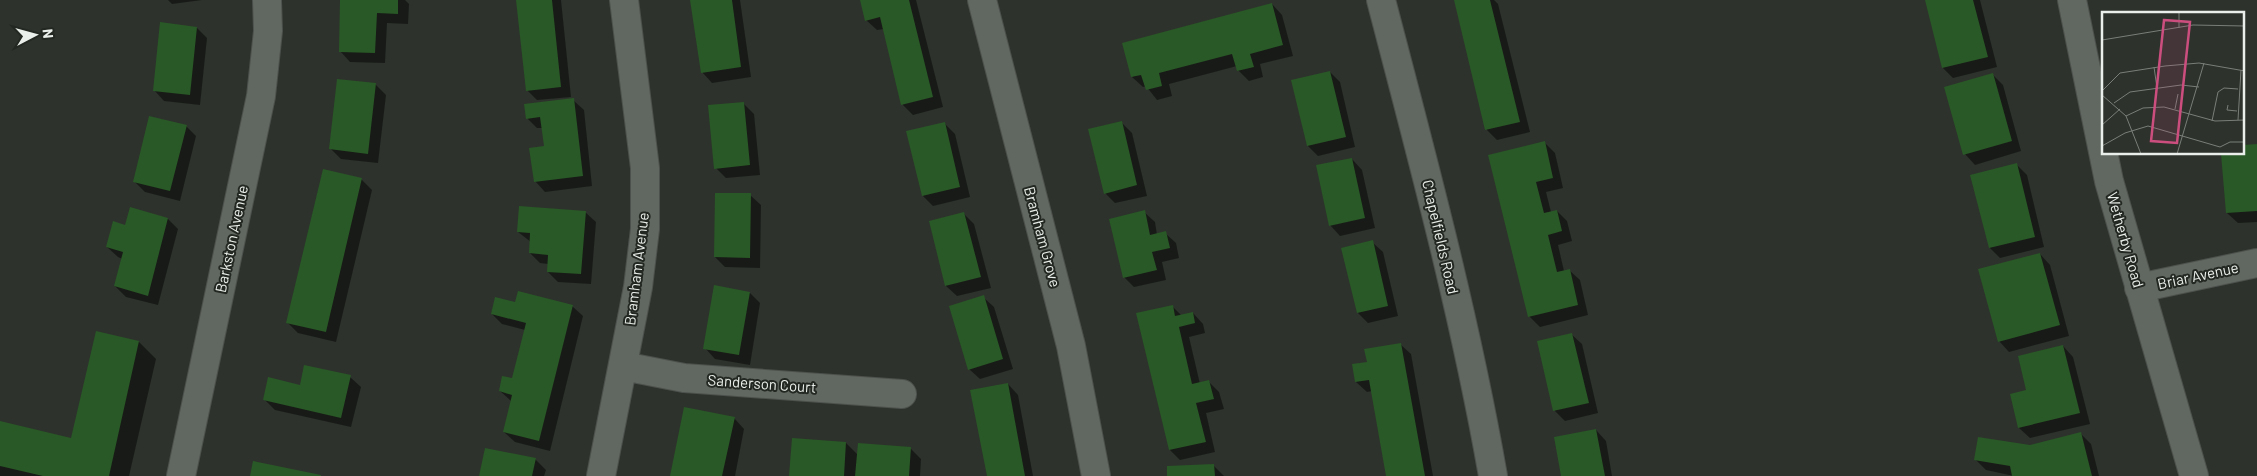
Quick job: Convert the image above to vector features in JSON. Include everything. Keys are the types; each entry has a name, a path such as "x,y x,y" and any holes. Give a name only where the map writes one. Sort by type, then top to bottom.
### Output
{"street":[{"name":"Barkston Avenue","path":"181,476 261,96 268,31 267,0"},
{"name":"Bramham Avenue","path":"601,476 638,287 645,229 645,168 624,0"},
{"name":"Chapelfields Road","path":"1381,0 1444,249 1493,476"},
{"name":"Wetherby Road","path":"2072,0 2102,147"},
{"name":"Bramham Grove","path":"990,2 1071,346 1096,476"},
{"name":"Wetherby Road","path":"2104,155 2109,181 2139,288 2194,476"},
{"name":"Briar Avenue","path":"2139,288 2257,263"},
{"name":"Sanderson Court","path":"623,366 684,378 902,394"}],"building":[{"path":"340,0 398,0 398,14 377,13 375,53 339,52"},
{"path":"516,0 552,0 561,87 526,91"},
{"path":"690,0 732,0 741,67 701,73"},
{"path":"860,0 909,0 933,97 901,105 880,17 865,21"},
{"path":"1454,0 1490,0 1520,122 1485,130"},
{"path":"1925,0 1973,0 1988,57 1942,68"},
{"path":"1272,3 1283,45 1250,54 1254,67 1237,71 1232,54 1159,73 1162,86 1146,90 1141,75 1131,77 1122,43"},
{"path":"160,22 197,27 190,95 153,91"},
{"path":"1330,71 1346,137 1307,146 1291,80"},
{"path":"1993,73 2012,141 1963,155 1944,87"},
{"path":"337,79 376,83 368,154 329,149"},
{"path":"574,98 583,176 534,182 529,148 544,146 540,117 526,119 524,104"},
{"path":"744,102 750,165 714,169 708,105"},
{"path":"149,116 187,125 170,191 133,182"},
{"path":"1122,121 1137,185 1104,194 1088,129"},
{"path":"945,122 960,187 922,196 906,131"},
{"path":"1545,141 1553,178 1536,182 1544,213 1557,210 1562,231 1548,235 1557,272 1570,269 1578,305 1528,317 1488,155"},
{"path":"2257,144 2257,211 2226,213 2221,155 2244,155 2244,145"},
{"path":"1352,158 1365,218 1329,226 1316,165"},
{"path":"2017,163 2035,237 1989,248 1970,175"},
{"path":"323,169 362,178 326,332 286,323"},
{"path":"715,193 751,193 750,258 714,257"},
{"path":"519,206 586,211 581,274 547,272 548,255 529,253 530,233 517,232"},
{"path":"130,207 168,218 148,296 114,286 123,252 106,247 113,221 125,225"},
{"path":"1145,210 1150,235 1166,231 1170,248 1152,252 1157,270 1123,278 1109,219"},
{"path":"964,212 981,277 945,286 929,221"},
{"path":"1373,240 1388,306 1357,313 1341,248"},
{"path":"2040,253 2060,325 1998,342 1978,269"},
{"path":"714,285 750,292 739,355 703,349"},
{"path":"518,291 573,305 539,441 503,432 512,395 499,391 502,376 512,378 526,323 491,314 495,297 515,302"},
{"path":"984,295 1003,359 968,370 949,306"},
{"path":"1173,305 1175,316 1193,312 1195,323 1179,327 1192,384 1209,380 1214,399 1196,403 1206,442 1169,450 1136,313"},
{"path":"96,331 139,341 109,476 43,476 0,466 0,421 71,438"},
{"path":"1572,333 1589,403 1553,411 1537,341"},
{"path":"1401,343 1425,476 1386,476 1369,380 1355,382 1352,364 1367,362 1364,349"},
{"path":"2063,345 2080,413 2018,428 2010,394 2026,390 2018,356"},
{"path":"304,365 351,375 341,418 263,400 268,377 300,385"},
{"path":"1008,383 1025,476 987,476 970,390"},
{"path":"684,407 735,417 722,476 670,476"},
{"path":"1596,429 1605,476 1561,476 1554,437"},
{"path":"2081,432 2092,476 2012,476 2010,466 1974,460 1978,437 2030,445"},
{"path":"792,438 846,442 844,476 789,476"},
{"path":"858,443 911,447 909,476 855,476"},
{"path":"485,448 536,458 532,476 479,476"},
{"path":"253,461 321,475 321,476 250,476"},
{"path":"1214,464 1215,476 1167,476 1167,466"}]}
